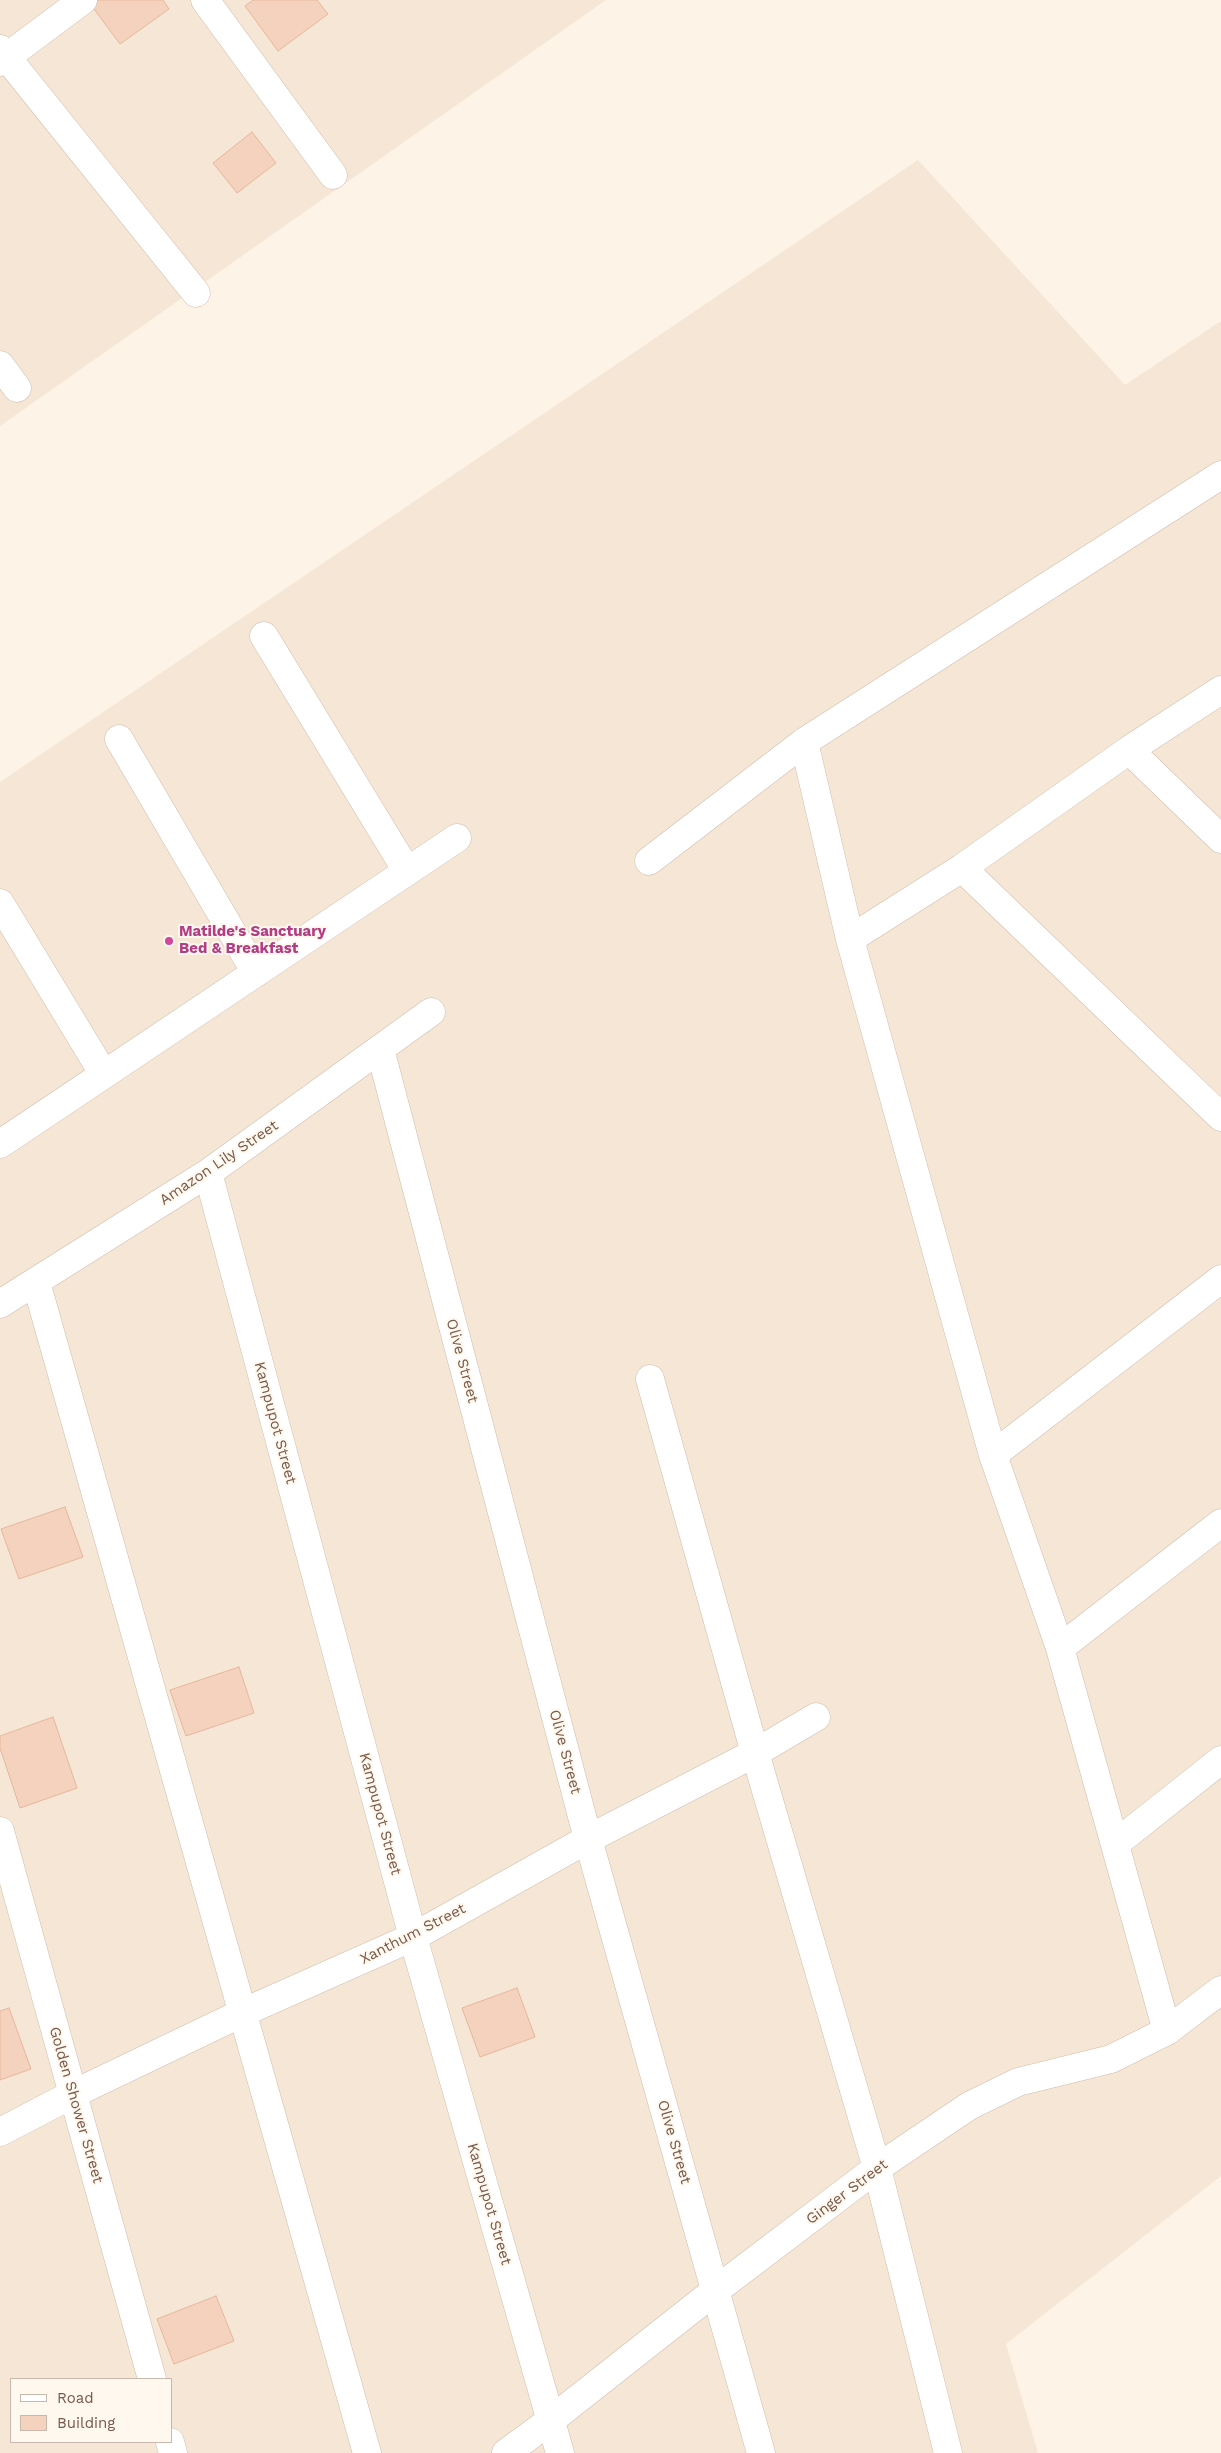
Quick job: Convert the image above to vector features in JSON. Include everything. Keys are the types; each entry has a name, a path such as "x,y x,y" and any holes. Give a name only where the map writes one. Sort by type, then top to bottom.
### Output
{"street":[{"path":"83,0 2,56 196,293"},
{"path":"204,0 333,175"},
{"path":"0,366 17,388"},
{"path":"649,861 804,742 1221,475"},
{"path":"264,636 407,871"},
{"path":"850,939 962,868 1129,750 1221,690"},
{"path":"120,739 256,973"},
{"path":"804,742 850,939 993,1455 1060,1648 1167,2031"},
{"path":"1129,750 1221,838"},
{"path":"0,1144 103,1073 457,838"},
{"path":"962,868 1221,1117"},
{"path":"0,903 103,1073"},
{"name":"Amazon Lily Street","path":"0,1304 208,1174 431,1012"},
{"name":"Olive Street","path":"380,1048 588,1839 761,2453"},
{"name":"Kampupot Street","path":"208,1174 413,1937 560,2453"},
{"path":"993,1455 1221,1278"},
{"path":"36,1282 367,2453"},
{"path":"650,1379 755,1752 877,2168 948,2453"},
{"path":"1060,1648 1221,1523"},
{"name":"Xanthum Street","path":"0,2132 72,2094 242,2013 413,1937 588,1839 755,1752 816,1717"},
{"path":"1115,1844 1221,1760"},
{"name":"Golden Shower Street","path":"0,1831 152,2378"},
{"name":"Ginger Street","path":"506,2453 877,2168 969,2106 1018,2082 1112,2059 1167,2031 1221,1990"}],"shaded area":[{"path":"0,0 606,0 0,426"},
{"path":"918,160 1125,385 1221,321 1221,2176 1006,2344 1038,2453 0,2453 0,782"}],"building":[{"path":"98,0 163,0 169,9 120,44 91,5"},
{"path":"253,0 317,0 328,14 278,51 245,6"},
{"path":"252,132 276,163 237,193 213,163"},
{"path":"65,1507 83,1557 19,1579 1,1529"},
{"path":"239,1667 254,1713 186,1736 170,1690"},
{"path":"53,1717 77,1788 20,1808 0,1748 0,1736"},
{"path":"517,1988 535,2037 480,2057 462,2008"},
{"path":"9,2008 31,2069 0,2080 0,2011"},
{"path":"216,2296 234,2341 174,2364 157,2319"}],"place":[{"name":"Matilde's Sanctuary Bed & Breakfast","path":"169,941"}]}
